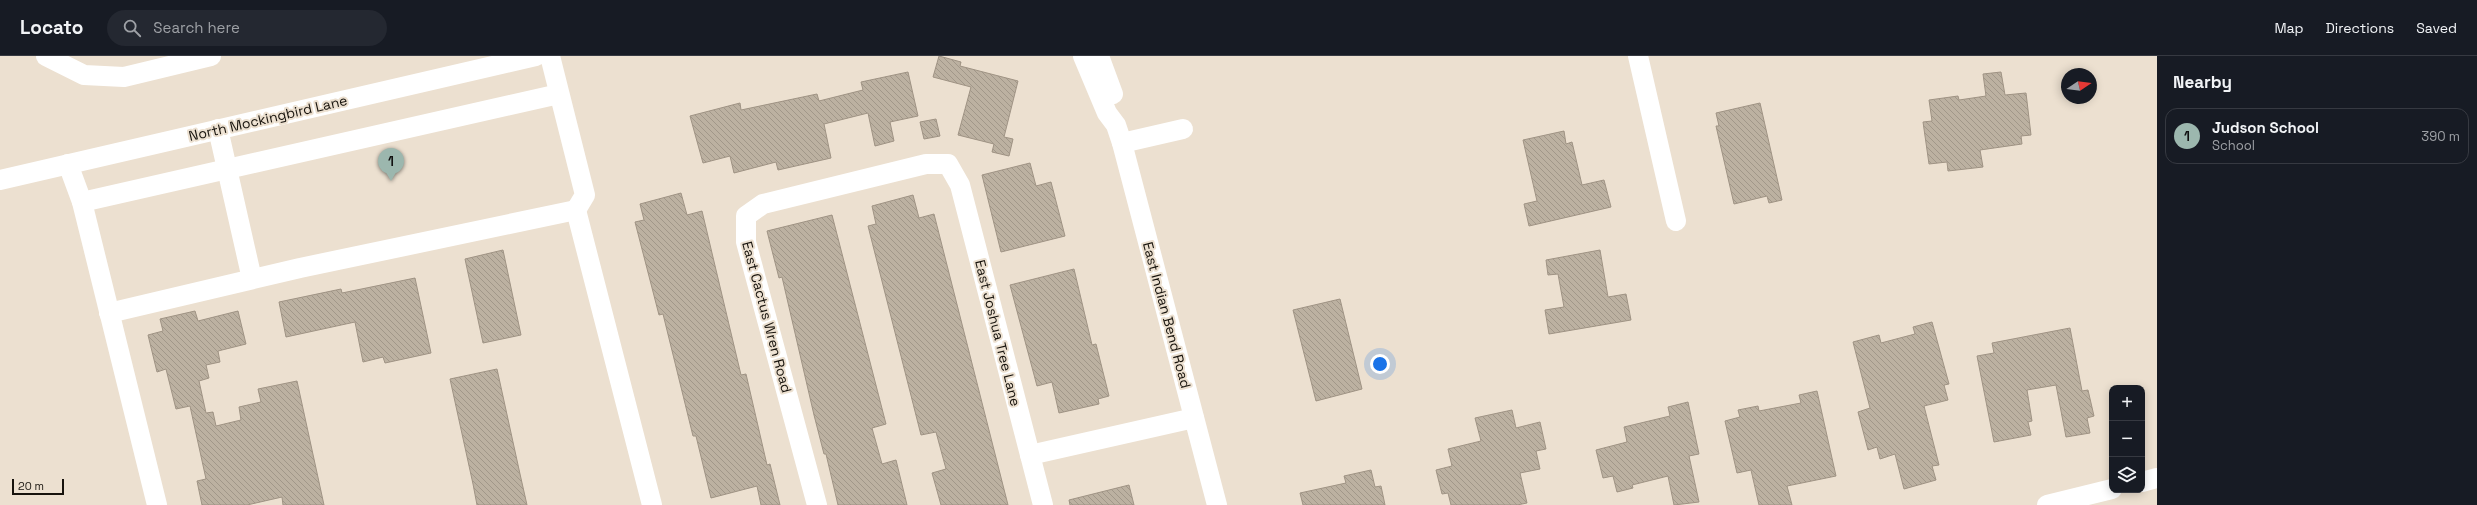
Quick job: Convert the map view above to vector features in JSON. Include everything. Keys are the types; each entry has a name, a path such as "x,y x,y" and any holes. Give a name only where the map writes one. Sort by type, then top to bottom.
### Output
{"street":[{"path":"48,58 84,76 124,77 211,56"},
{"path":"550,56 585,195 576,210 652,505"},
{"name":"East Indian Bend Road","path":"1082,56 1107,113 1119,134"},
{"name":"East Indian Bend Road","path":"1099,56 1117,110 1119,134 1217,505"},
{"path":"1638,56 1676,221"},
{"name":"North Mockingbird Lane","path":"0,180 524,57"},
{"path":"82,202 559,94"},
{"path":"218,129 252,279"},
{"path":"1119,134 1183,129"},
{"path":"68,164 82,202 157,505"},
{"name":"East Cactus Wren Road","path":"817,505 746,242 746,216 763,204 926,164 948,164"},
{"name":"East Joshua Tree Lane","path":"948,164 960,185 1043,505"},
{"path":"109,312 252,279 576,210"},
{"path":"1030,455 1194,418"},
{"path":"2145,481 2157,478"},
{"path":"2047,505 2109,490"}],"building":[{"path":"939,56 961,62 960,66 1018,81 1004,137 1013,139 1009,156 992,152 994,144 958,135 971,87 933,77"},
{"path":"908,72 918,116 890,122 894,141 875,146 868,113 824,124 831,158 778,170 776,162 734,173 730,156 703,163 690,116 740,103 741,110 817,94 819,101 863,90 861,82"},
{"path":"2001,72 2005,95 2026,93 2031,135 2021,136 2022,144 1980,150 1983,167 1948,171 1947,162 1929,164 1923,122 1932,121 1929,100 1958,96 1959,100 1986,96 1983,74"},
{"path":"1760,103 1782,200 1769,203 1767,196 1734,204 1716,126 1719,126 1716,113"},
{"path":"936,119 940,136 924,139 920,122"},
{"path":"1564,131 1566,144 1572,142 1582,185 1604,180 1611,207 1529,226 1524,204 1537,201 1523,140"},
{"path":"1030,163 1036,186 1051,182 1065,236 1001,252 982,175"},
{"path":"681,193 687,215 702,211 741,375 746,374 767,465 770,464 780,505 761,505 757,486 711,498 696,436 693,436 663,314 659,315 635,222 644,220 640,204"},
{"path":"913,195 919,218 934,214 1008,505 941,505 932,473 946,469 936,432 921,435 868,226 876,224 872,206"},
{"path":"832,215 886,424 872,428 882,464 896,460 907,505 838,505 826,454 824,454 782,277 779,278 767,231"},
{"path":"503,250 521,335 483,343 465,259"},
{"path":"1600,250 1608,297 1626,294 1631,320 1549,334 1545,310 1564,307 1558,274 1548,275 1546,260"},
{"path":"1074,269 1092,345 1096,344 1109,396 1098,399 1099,404 1059,413 1052,382 1037,386 1010,285"},
{"path":"415,278 431,353 385,363 383,357 363,362 355,322 286,337 279,302 341,289 342,293"},
{"path":"1340,299 1362,389 1316,401 1293,310"},
{"path":"195,311 198,321 238,311 246,344 218,351 220,362 206,365 209,378 199,381 206,413 213,412 216,426 241,420 239,407 261,402 258,389 297,381 324,505 283,505 282,497 247,505 202,505 197,481 206,479 190,406 176,409 166,369 157,372 148,335 163,331 160,319"},
{"path":"1932,322 1949,384 1944,385 1948,400 1924,406 1939,465 1932,466 1936,480 1904,489 1895,454 1880,459 1877,447 1868,450 1858,412 1870,408 1853,342 1879,335 1881,343 1915,334 1913,327"},
{"path":"2070,328 2082,391 2088,390 2094,416 2087,418 2090,433 2066,437 2056,385 2027,390 2032,421 2028,422 2031,435 1994,442 1977,356 1994,353 1992,343"},
{"path":"497,369 527,505 477,505 450,379"},
{"path":"1817,391 1836,476 1787,486 1792,505 1759,505 1751,470 1737,473 1725,421 1740,417 1738,410 1758,406 1759,411 1801,403 1799,395"},
{"path":"1688,402 1699,454 1689,456 1699,502 1674,505 1668,476 1632,485 1633,488 1617,492 1613,476 1603,478 1596,450 1627,442 1624,427 1670,416 1668,407"},
{"path":"1512,410 1516,428 1540,422 1546,449 1536,451 1540,469 1520,473 1527,503 1517,505 1451,505 1448,493 1442,494 1436,470 1452,466 1448,449 1481,441 1475,418"},
{"path":"1371,470 1375,487 1381,486 1385,505 1303,505 1300,493 1346,483 1344,476"},
{"path":"1129,485 1134,505 1070,505 1069,500"}],"place":[{"name":"Judson School","path":"391,181"}]}
